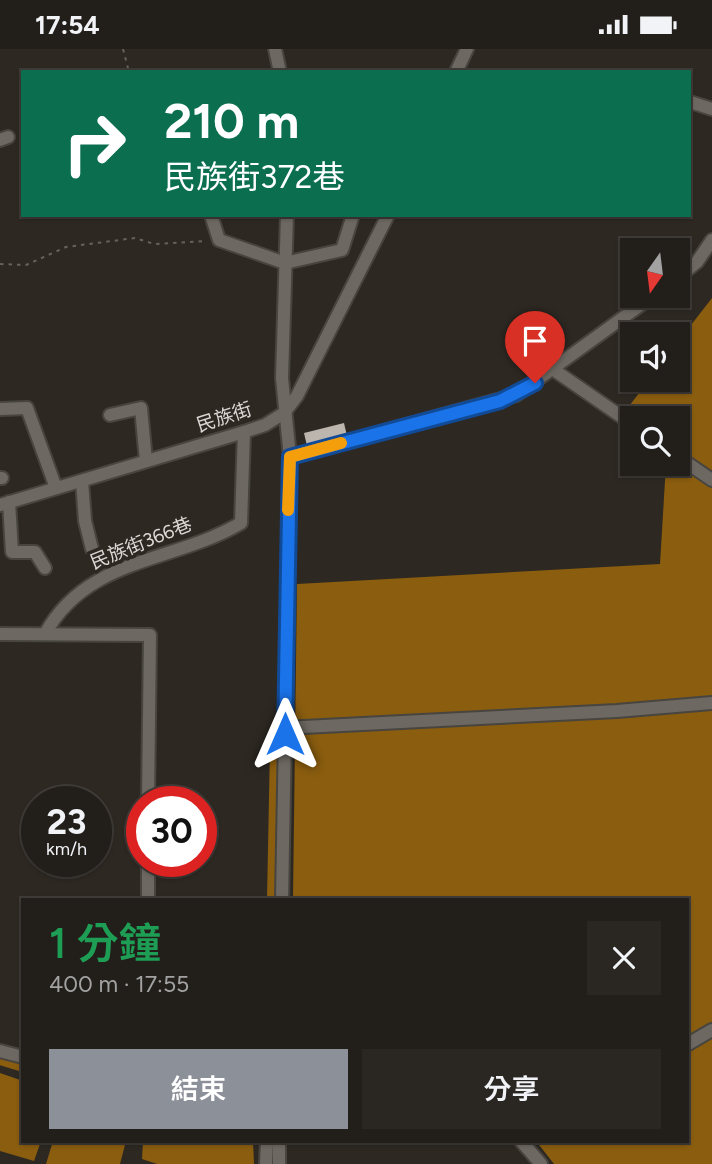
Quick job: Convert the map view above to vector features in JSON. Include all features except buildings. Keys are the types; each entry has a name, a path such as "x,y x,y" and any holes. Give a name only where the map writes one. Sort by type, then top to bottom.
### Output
{"street":[{"path":"275,49 280,70"},
{"path":"457,70 467,49"},
{"path":"691,102 712,109"},
{"path":"212,217 219,240 285,263 342,250 352,217"},
{"path":"282,898 290,457 284,413 287,217"},
{"name":"民族街","path":"4,503 244,432 265,425 284,413 309,375 387,217"},
{"path":"690,268 712,240"},
{"path":"290,457 516,395 637,308"},
{"path":"554,370 620,416"},
{"path":"1,409 27,408 56,488"},
{"path":"110,415 141,408 146,461"},
{"name":"民族街366巷","path":"45,634 67,601 101,578 241,523 244,432"},
{"path":"690,465 712,480"},
{"path":"82,481 85,521 92,549"},
{"path":"4,503 12,552 35,552 45,568"},
{"path":"0,634 150,635 148,786"},
{"path":"285,736 712,703"},
{"path":"148,877 148,898"},
{"path":"689,1043 712,1030"},
{"path":"1,1050 21,1057"},
{"path":"266,1164 267,1143"},
{"path":"279,1143 279,1164"},
{"path":"523,1143 541,1164"}],"path":[{"path":"123,49 128,70"},
{"path":"0,264 26,265 66,247 135,238 154,244 219,240"}],"shaded area":[{"path":"712,298 712,1164 554,1164 538,1143 689,1143 689,898 293,898 297,584 660,564 665,476 690,476 690,406 629,406 640,392 690,392 690,326"},
{"path":"0,1073 21,1080 21,1143 40,1143 34,1161 0,1151"},
{"path":"52,1143 125,1143 120,1164 46,1164"},
{"path":"143,1143 253,1143 254,1164 157,1164 142,1159"}],"waterway":[{"path":"272,898 275,746 306,744"},
{"path":"0,1060 21,1066"}],"slow traffic":[{"path":"288,510 290,457 341,443"}],"route":[{"path":"285,734 290,457 500,401 535,383"}]}
